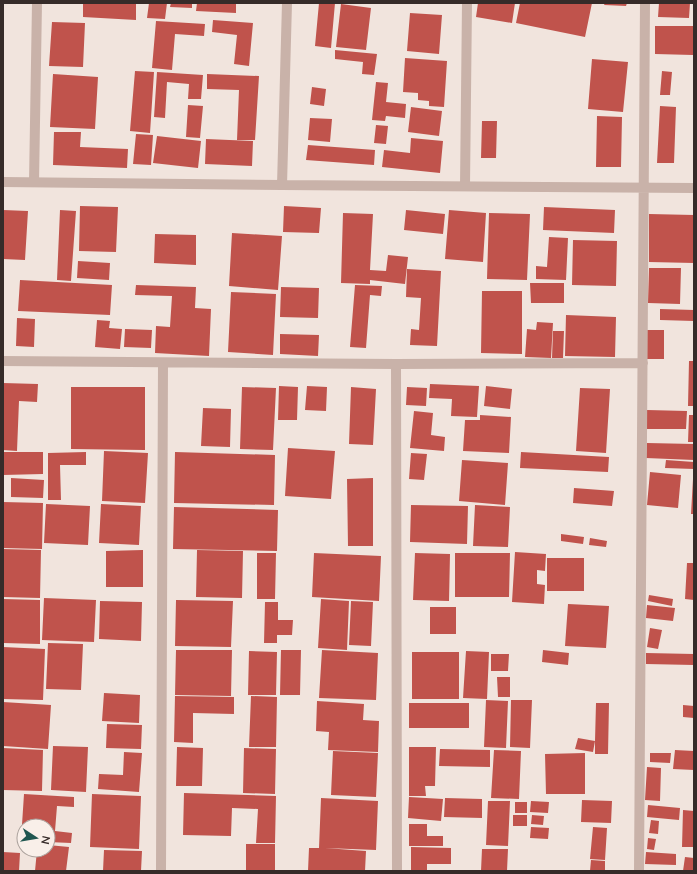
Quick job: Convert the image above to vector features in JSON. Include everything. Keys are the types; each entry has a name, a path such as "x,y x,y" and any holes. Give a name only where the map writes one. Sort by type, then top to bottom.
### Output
{"street":[{"path":"34,182 37,3"},
{"path":"282,185 287,3"},
{"path":"465,186 467,3"},
{"path":"639,871 645,3"},
{"path":"3,182 694,188"},
{"path":"3,361 396,364 643,363"},
{"path":"161,871 163,362"},
{"path":"396,364 397,871"}],"building":[{"path":"83,3 136,3 136,20 83,17"},
{"path":"149,3 167,3 165,19 147,18"},
{"path":"171,3 192,3 192,8 170,7"},
{"path":"197,3 236,3 236,13 196,11"},
{"path":"319,3 335,3 331,48 315,46"},
{"path":"478,3 515,3 512,23 476,17"},
{"path":"520,3 592,3 585,37 516,23"},
{"path":"605,3 627,3 626,6 604,5"},
{"path":"659,3 690,3 689,18 658,17"},
{"path":"341,4 371,8 366,50 336,47"},
{"path":"410,13 442,15 439,54 407,51"},
{"path":"213,20 253,23 249,66 234,64 237,35 212,32"},
{"path":"156,21 205,24 204,36 175,34 172,70 152,68"},
{"path":"52,22 85,23 83,67 49,66"},
{"path":"655,26 693,26 693,55 655,54"},
{"path":"335,50 377,54 374,75 362,74 363,62 335,59"},
{"path":"405,58 447,61 444,107 429,106 429,101 418,100 418,93 403,92"},
{"path":"592,59 628,62 623,112 588,109"},
{"path":"135,71 154,72 150,133 130,131"},
{"path":"662,71 672,72 670,95 660,95"},
{"path":"157,72 203,75 201,99 188,99 189,84 167,82 165,118 154,117"},
{"path":"53,74 98,77 95,129 50,127"},
{"path":"207,74 259,76 255,140 237,140 239,90 207,89"},
{"path":"376,82 388,83 386,102 406,104 405,118 386,116 385,121 372,120"},
{"path":"312,87 326,89 324,106 310,104"},
{"path":"188,105 203,106 200,138 186,137"},
{"path":"660,106 676,107 674,163 657,163"},
{"path":"411,107 442,111 439,136 408,132"},
{"path":"597,116 622,117 621,167 596,167"},
{"path":"310,118 332,119 330,142 308,140"},
{"path":"482,121 497,121 496,158 481,158"},
{"path":"376,125 388,126 386,144 374,143"},
{"path":"54,132 81,132 80,147 128,149 127,168 53,165"},
{"path":"136,134 153,135 151,165 133,164"},
{"path":"157,136 201,141 198,168 153,163"},
{"path":"411,138 443,141 440,173 382,167 384,150 410,153"},
{"path":"206,139 253,141 252,166 205,164"},
{"path":"308,145 375,150 374,165 306,160"},
{"path":"80,206 118,207 116,252 79,251"},
{"path":"284,206 321,208 319,233 283,232"},
{"path":"544,207 615,210 614,233 543,230"},
{"path":"3,210 28,211 25,260 3,259"},
{"path":"60,210 76,211 71,281 57,280"},
{"path":"406,210 445,214 443,234 404,230"},
{"path":"449,210 486,213 483,262 445,259"},
{"path":"343,213 373,214 370,270 386,271 388,255 408,257 405,284 370,280 370,284 341,283"},
{"path":"489,213 530,214 527,280 487,279"},
{"path":"649,214 694,215 694,263 649,262"},
{"path":"232,233 282,236 278,290 229,286"},
{"path":"155,234 196,235 196,265 154,263"},
{"path":"549,237 568,238 566,280 536,279 536,266 547,267"},
{"path":"573,240 617,241 616,286 572,285"},
{"path":"78,261 110,263 109,280 77,278"},
{"path":"649,268 681,268 680,304 648,303"},
{"path":"407,269 441,271 437,346 410,345 411,329 419,330 421,298 406,297"},
{"path":"20,280 112,285 110,315 18,311"},
{"path":"530,283 564,283 564,303 531,303"},
{"path":"136,285 196,287 195,308 211,309 209,356 155,353 156,326 170,327 172,296 135,295"},
{"path":"355,285 382,286 381,296 370,295 366,348 350,347"},
{"path":"281,287 319,288 318,318 280,317"},
{"path":"482,291 522,291 522,354 481,353"},
{"path":"231,292 276,294 273,355 228,352"},
{"path":"660,309 694,310 694,321 660,320"},
{"path":"566,315 616,317 615,357 565,356"},
{"path":"17,318 35,319 34,347 16,346"},
{"path":"97,320 110,321 109,328 122,329 120,349 95,347"},
{"path":"537,322 553,323 551,358 525,357 527,329 536,330"},
{"path":"125,329 152,330 151,348 124,347"},
{"path":"646,330 664,330 664,359 646,359"},
{"path":"553,331 564,331 563,358 552,358"},
{"path":"280,334 319,335 318,356 280,354"},
{"path":"689,361 694,361 694,406 688,406"},
{"path":"3,383 38,384 37,402 19,401 17,451 3,450"},
{"path":"430,384 479,386 477,417 451,416 452,399 429,398"},
{"path":"279,386 298,387 297,420 278,420"},
{"path":"307,386 327,387 326,411 305,410"},
{"path":"486,386 512,389 510,409 484,406"},
{"path":"71,387 145,387 145,450 71,449"},
{"path":"242,387 276,388 273,450 240,449"},
{"path":"351,387 376,389 373,445 349,444"},
{"path":"407,387 427,388 426,406 406,405"},
{"path":"580,388 610,389 606,453 576,451"},
{"path":"203,408 231,409 230,447 201,446"},
{"path":"647,410 687,411 686,429 647,429"},
{"path":"414,411 433,413 431,435 445,437 444,451 410,448"},
{"path":"480,415 511,417 509,453 463,451 465,420 480,420"},
{"path":"689,415 694,415 694,442 688,442"},
{"path":"647,443 694,444 694,460 646,458"},
{"path":"288,448 335,451 331,499 285,496"},
{"path":"104,451 148,453 145,503 102,501"},
{"path":"3,452 43,452 43,474 3,475"},
{"path":"86,452 86,465 60,465 61,500 48,500 48,453"},
{"path":"175,452 275,455 274,505 174,503"},
{"path":"521,452 609,457 608,472 520,468"},
{"path":"411,453 427,454 424,480 409,479"},
{"path":"462,460 508,463 505,505 459,501"},
{"path":"666,460 694,462 694,469 665,468"},
{"path":"650,472 681,475 678,508 647,505"},
{"path":"11,478 44,480 43,498 11,497"},
{"path":"373,478 373,546 348,546 347,479"},
{"path":"693,479 694,514 691,514"},
{"path":"574,488 614,491 612,506 573,503"},
{"path":"3,502 43,503 42,549 3,548"},
{"path":"46,504 90,506 88,545 44,543"},
{"path":"101,504 141,506 139,545 99,543"},
{"path":"411,505 468,506 467,544 410,542"},
{"path":"475,505 510,507 508,547 473,546"},
{"path":"174,507 278,510 277,551 173,549"},
{"path":"561,534 584,537 583,544 561,541"},
{"path":"590,538 607,541 606,547 589,545"},
{"path":"3,549 41,550 40,598 3,597"},
{"path":"143,550 143,587 106,587 106,551"},
{"path":"197,550 243,551 242,598 196,597"},
{"path":"515,552 546,554 545,571 537,570 537,584 545,585 544,604 512,602"},
{"path":"257,553 276,553 275,599 257,599"},
{"path":"314,553 381,556 379,601 312,597"},
{"path":"415,553 450,554 449,601 413,600"},
{"path":"455,553 510,553 509,597 455,597"},
{"path":"547,558 584,558 584,591 547,591"},
{"path":"687,563 694,563 694,600 685,599"},
{"path":"649,595 673,599 672,606 648,601"},
{"path":"44,598 96,600 94,642 42,640"},
{"path":"3,599 40,600 40,644 3,643"},
{"path":"321,599 349,601 347,650 318,648"},
{"path":"176,600 233,601 231,647 175,646"},
{"path":"100,601 142,602 141,641 99,639"},
{"path":"351,601 373,602 371,646 349,645"},
{"path":"265,602 278,602 278,620 293,620 292,635 277,635 277,643 264,643"},
{"path":"568,604 609,606 606,648 565,646"},
{"path":"647,605 675,608 673,621 646,618"},
{"path":"430,607 456,607 456,634 430,634"},
{"path":"650,628 662,630 658,649 647,647"},
{"path":"48,643 83,644 81,690 46,689"},
{"path":"3,647 45,649 43,700 3,699"},
{"path":"176,650 232,650 231,696 175,695"},
{"path":"281,650 301,650 300,695 280,695"},
{"path":"322,650 378,653 376,700 319,698"},
{"path":"543,650 569,653 568,665 542,662"},
{"path":"249,651 277,652 276,695 248,695"},
{"path":"466,651 489,652 487,699 463,698"},
{"path":"412,652 459,652 459,699 412,699"},
{"path":"646,653 694,654 694,665 646,664"},
{"path":"491,654 509,654 508,671 491,671"},
{"path":"497,677 510,677 510,697 498,697"},
{"path":"104,693 140,695 139,723 102,721"},
{"path":"175,696 234,697 234,714 193,713 193,743 174,742"},
{"path":"251,696 277,697 276,747 249,747"},
{"path":"486,700 508,701 506,748 484,747"},
{"path":"511,700 532,700 530,748 510,747"},
{"path":"317,701 364,704 363,720 379,721 378,752 328,750 329,732 316,731"},
{"path":"3,702 51,705 48,749 3,746"},
{"path":"409,703 469,703 469,728 409,728"},
{"path":"596,703 609,703 608,754 595,754"},
{"path":"683,705 694,706 694,718 683,717"},
{"path":"107,724 142,725 141,749 106,748"},
{"path":"578,738 595,741 593,752 575,749"},
{"path":"53,746 88,747 86,792 51,790"},
{"path":"177,747 203,748 202,786 176,786"},
{"path":"409,747 436,747 435,786 425,786 426,796 409,796"},
{"path":"3,748 43,750 42,791 3,790"},
{"path":"244,748 276,749 275,794 243,793"},
{"path":"440,749 490,750 490,767 439,766"},
{"path":"494,750 521,751 519,799 491,798"},
{"path":"675,750 694,751 694,770 673,769"},
{"path":"333,751 378,753 376,797 331,795"},
{"path":"124,752 142,753 139,792 98,789 99,774 123,775"},
{"path":"585,753 585,794 546,794 545,754"},
{"path":"650,753 671,753 670,763 650,762"},
{"path":"647,767 661,768 660,801 645,800"},
{"path":"184,793 276,796 275,843 256,843 258,809 232,808 231,836 183,835"},
{"path":"24,794 74,797 74,807 57,806 56,818 22,818"},
{"path":"92,794 141,796 139,849 90,847"},
{"path":"409,797 443,799 441,821 408,818"},
{"path":"321,798 378,801 376,850 325,848 366,851 365,871 308,871 309,848 319,848"},
{"path":"445,798 482,799 482,818 444,817"},
{"path":"582,800 612,801 611,823 581,822"},
{"path":"488,801 510,801 508,846 486,845"},
{"path":"531,801 549,802 548,813 530,812"},
{"path":"515,802 527,802 527,813 515,813"},
{"path":"648,805 680,808 679,820 647,817"},
{"path":"683,810 694,811 694,847 682,847"},
{"path":"513,815 527,815 527,826 513,826"},
{"path":"532,815 544,816 543,825 531,824"},
{"path":"651,820 659,821 658,834 649,833"},
{"path":"409,824 427,824 427,836 443,836 443,846 409,846"},
{"path":"531,827 549,828 548,839 530,838"},
{"path":"593,827 607,828 605,860 590,859"},
{"path":"56,831 72,833 71,843 56,842"},
{"path":"648,838 656,839 654,850 647,849"},
{"path":"246,844 275,844 275,871 246,871"},
{"path":"56,846 69,847 66,871 35,871 36,858 56,858"},
{"path":"411,847 451,848 451,864 427,864 427,871 411,871"},
{"path":"482,849 508,849 507,871 481,871"},
{"path":"104,850 142,851 141,871 103,871"},
{"path":"3,852 16,853 16,858 20,858 19,871 3,871"},
{"path":"646,852 676,854 676,865 645,864"},
{"path":"685,857 694,858 694,871 683,871"},
{"path":"591,860 605,861 605,871 590,871"}]}
